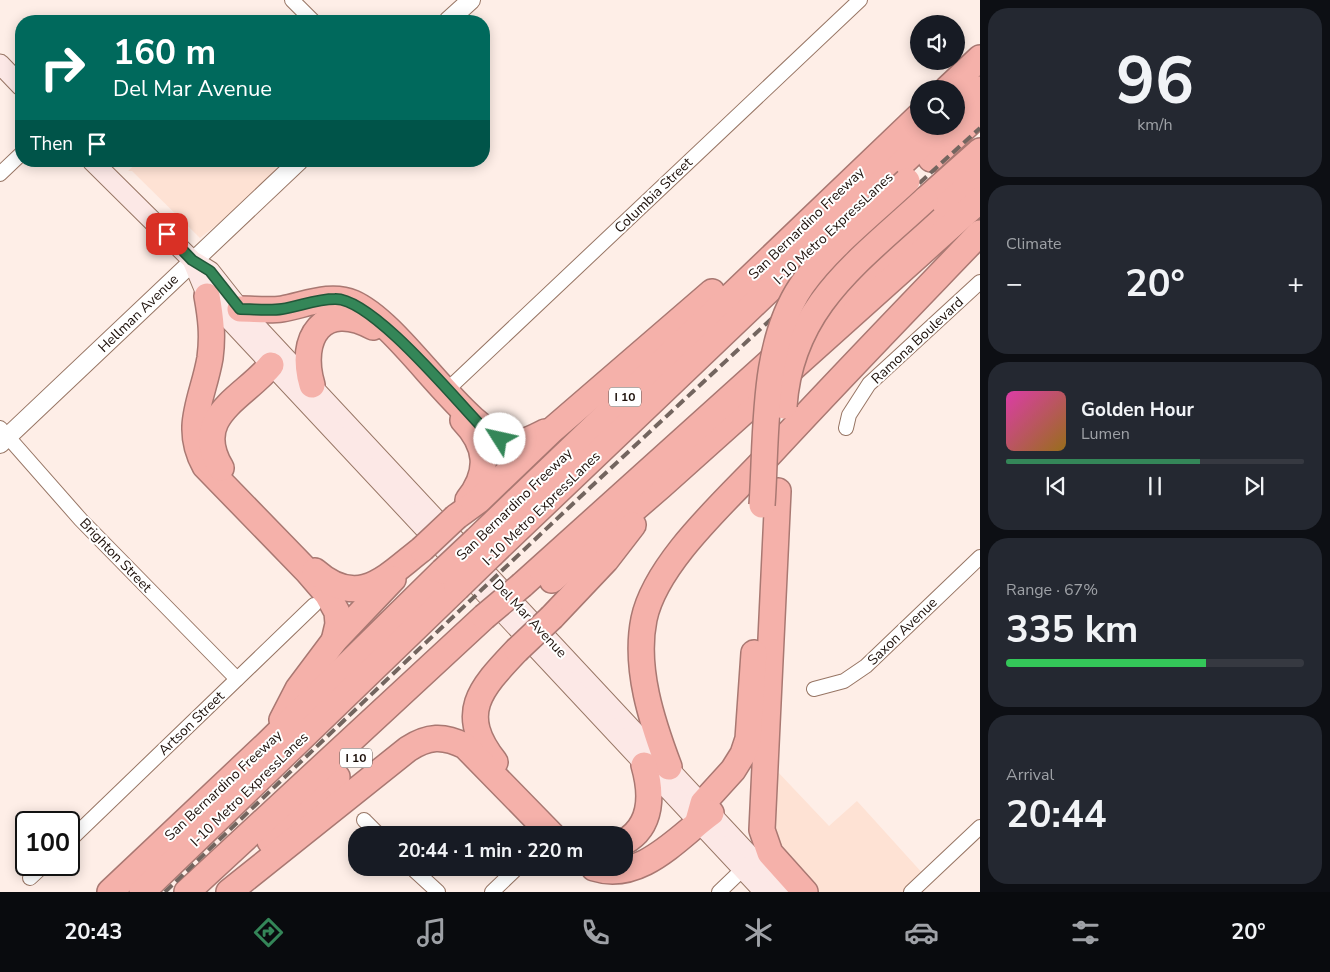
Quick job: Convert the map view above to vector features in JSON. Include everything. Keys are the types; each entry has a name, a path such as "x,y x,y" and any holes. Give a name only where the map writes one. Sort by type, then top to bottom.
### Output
{"highway":[{"path":"957,80 980,58"},
{"path":"965,103 980,89"},
{"path":"806,892 770,853 762,830 767,735 772,368 776,341 788,310 803,284 825,258 980,113"},
{"name":"San Bernardino Freeway","path":"110,892 270,742 485,547 773,254 910,125"},
{"name":"I-10 Metro ExpressLanes","path":"485,547 931,135"},
{"path":"704,813 734,770 743,754 748,739 770,498 785,393 793,354 806,324 826,294 925,200 980,151"},
{"path":"187,892 527,590 980,176"},
{"path":"527,590 662,486 980,200"},
{"path":"669,767 652,716 646,690 641,646 644,618 656,588 684,546 802,419 980,233"},
{"path":"270,742 298,689 334,641 422,549 456,517 478,500 552,430 733,274 773,254"},
{"path":"207,296 213,326 210,358 193,431 199,455 205,466 327,594 336,608 338,624 334,641"},
{"path":"240,309 280,309 336,299 353,303 385,324 446,391 482,427 500,439 518,442 552,430"},
{"path":"312,385 307,369 308,350 311,337 321,326 334,320 354,318 372,326 468,424 480,442 484,469 472,495 456,517"},
{"path":"271,364 223,410 214,424 210,440 215,457 226,475 312,568 338,587 352,590 384,579 422,549"},
{"path":"557,826 494,761 483,746 475,728 474,719 479,695 488,680 606,560 662,486"},
{"name":"I-10 Metro ExpressLanes","path":"142,892 450,580"},
{"name":"I 10","path":"218,892 347,767 490,622"},
{"path":"633,865 647,861 665,851 704,813 746,778 760,754 767,735"},
{"path":"228,892 408,749 432,737 453,740 465,746 543,826"},
{"path":"633,835 644,821 648,809 650,785 644,765"}],"main road":[{"path":"0,64 15,80"},
{"name":"Del Mar Avenue","path":"98,167 192,260 210,271 240,309 669,767 743,869 764,892"},
{"name":"Del Mar Avenue","path":"192,260 207,296 644,765 704,813 784,892"}],"street":[{"path":"292,0 307,15"},
{"path":"455,15 471,0"},
{"name":"Columbia Street","path":"446,391 860,0"},
{"path":"0,174 15,160"},
{"name":"Hellman Avenue","path":"3,436 292,167"},
{"name":"Ramona Boulevard","path":"846,428 849,415 869,384 980,282"},
{"name":"Brighton Street","path":"3,436 237,679"},
{"name":"Saxon Avenue","path":"814,690 844,681 866,666 980,556"},
{"name":"Artson Street","path":"80,830 314,605"},
{"path":"364,820 370,826"},
{"path":"911,892 980,827"},
{"path":"719,892 743,869"},
{"path":"421,876 438,892"},
{"path":"492,892 509,876"}],"shaded area":[{"path":"132,167 275,167 282,174 200,238 132,171 128,171"},
{"path":"775,769 829,826 857,801 924,875 904,892 811,892 772,833"}],"railway":[{"path":"165,892 570,507 980,128"}],"route":[{"path":"167,234 192,260 210,271 240,309 280,309 336,299 353,303 364,309 385,324 446,391 482,427 500,439"}]}
